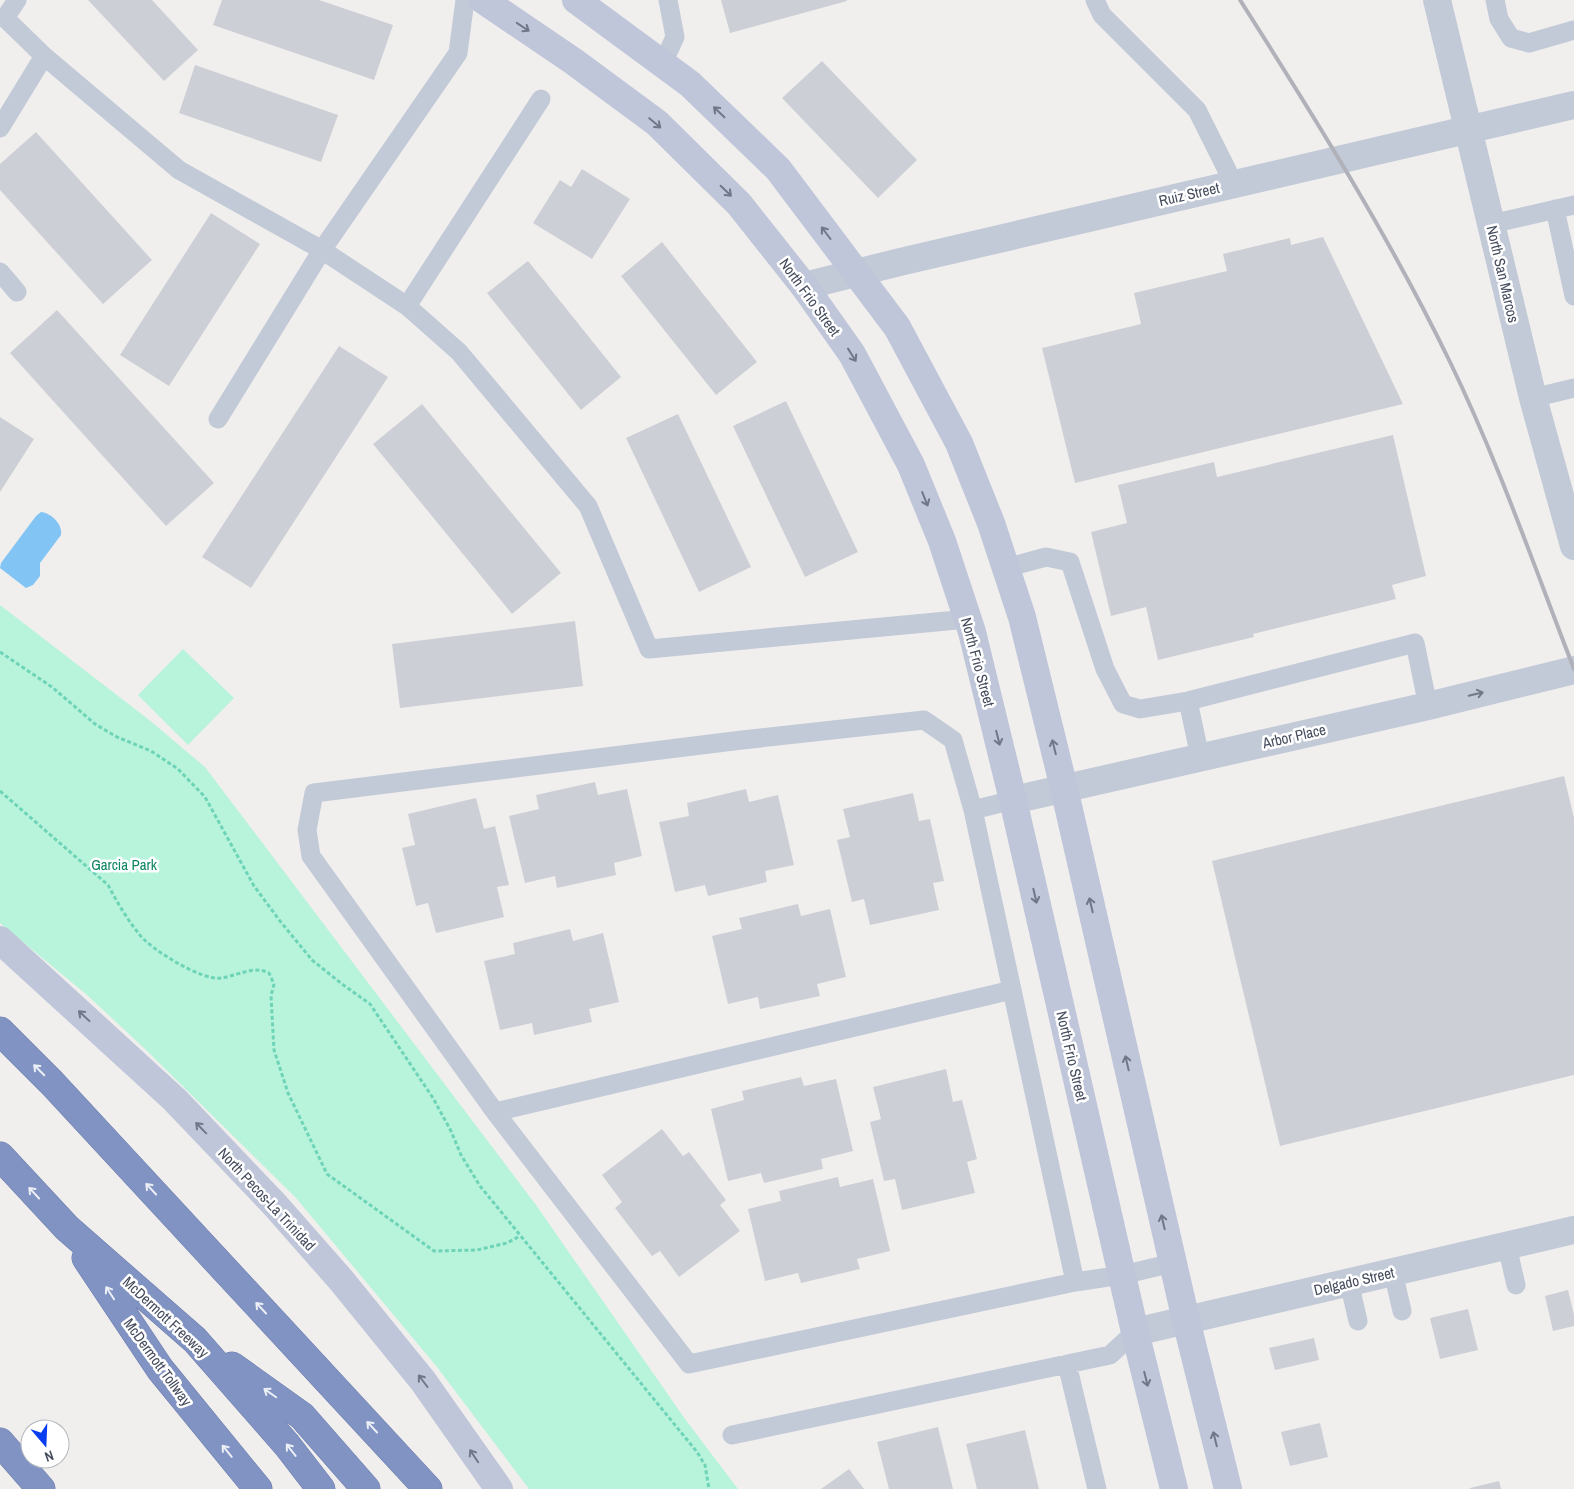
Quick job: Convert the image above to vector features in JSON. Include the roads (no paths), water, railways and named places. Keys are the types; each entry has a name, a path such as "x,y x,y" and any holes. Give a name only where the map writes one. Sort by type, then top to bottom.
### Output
{"highway":[{"path":"0,1031 52,1082 428,1489"},
{"name":"McDermott Freeway","path":"0,1156 67,1228 194,1340 287,1445 321,1489"},
{"name":"McDermott Tollway","path":"67,1228 160,1369 258,1489"},
{"path":"194,1340 302,1416 366,1489"},
{"path":"0,1442 41,1489"}],"main road":[{"name":"North Frio Street","path":"483,0 573,61 657,123 739,204 804,286 852,354 912,465 942,541 968,619 1013,800 1135,1332 1174,1489"},
{"path":"576,0 690,84 778,169 897,326 959,443 991,523 1022,618 1064,788 1186,1320 1228,1489"},
{"name":"North Pecos-La Trinidad","path":"0,940 175,1100 275,1205 341,1280 423,1381 499,1489"}],"street":[{"name":"North San Marcos","path":"1437,0 1532,398 1574,546"},
{"name":"Ruiz Street","path":"804,286 856,272 1574,105"},
{"name":"Arbor Place","path":"1013,800 1428,706 1574,670"},
{"name":"Delgado Street","path":"1135,1332 1574,1230"}],"lane":[{"path":"17,0 5,18 44,56 179,170 322,250 408,306 459,352 588,506 649,649 968,619"},
{"path":"218,418 322,250 458,53 465,0"},
{"path":"663,64 675,37 668,0"},
{"path":"1095,0 1102,15 1196,110 1234,184"},
{"path":"1495,0 1499,20 1511,38 1529,43 1574,30"},
{"path":"0,128 44,56"},
{"path":"408,306 541,99"},
{"path":"1491,224 1574,204"},
{"path":"1555,209 1574,296"},
{"path":"0,272 16,292"},
{"path":"1532,398 1574,388"},
{"path":"1006,568 1046,557 1070,562 1105,669 1123,704 1140,709 1188,701 1414,643 1428,706"},
{"path":"1188,701 1200,757"},
{"path":"1075,1282 973,810 953,740 924,720 742,740 314,793 307,830 311,856 495,1112 690,1364 1173,1263"},
{"path":"973,810 1013,800"},
{"path":"495,1112 1012,990"},
{"path":"1507,1246 1516,1285"},
{"path":"1393,1272 1402,1311"},
{"path":"1349,1282 1358,1321"},
{"path":"732,1435 1110,1355 1135,1332"},
{"path":"1067,1364 1097,1489"}],"water":[{"path":"41,512 49,514 56,520 60,527 61,535 40,563 40,576 33,585 26,588 0,568 1,563"}],"railway":[{"path":"1240,0 1377,223 1427,315 1467,399 1500,475 1574,669"}],"park label":[{"name":"Garcia Park","path":"124,864"}]}
